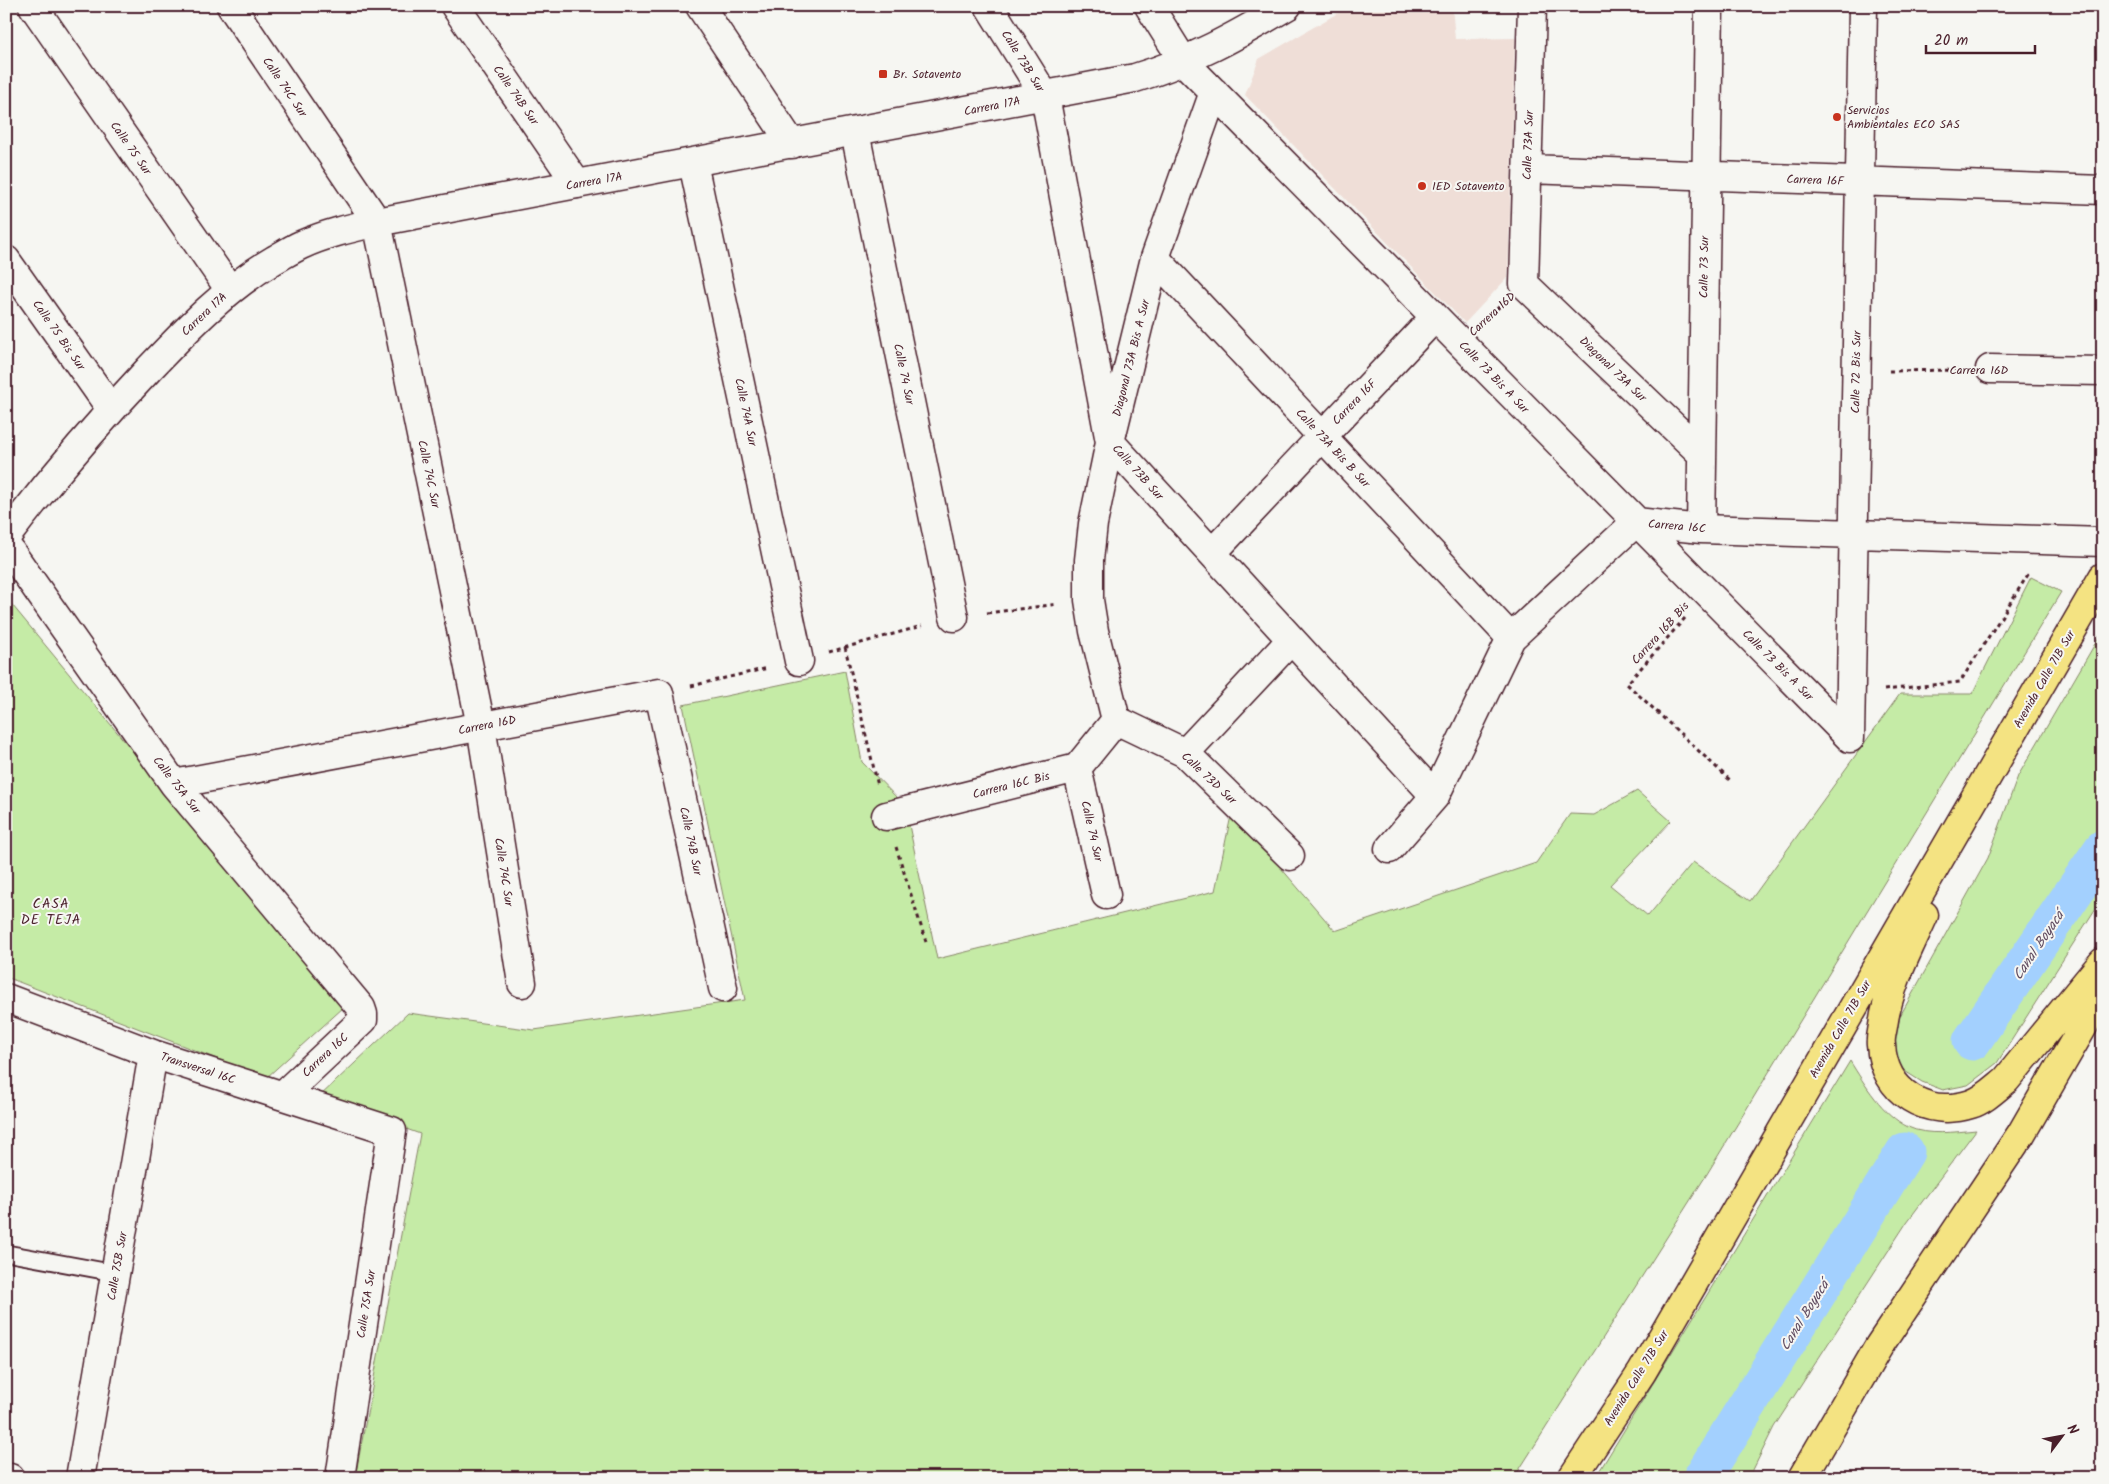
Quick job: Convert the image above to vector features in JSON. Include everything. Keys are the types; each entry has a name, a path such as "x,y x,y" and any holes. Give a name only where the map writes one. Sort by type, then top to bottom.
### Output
{"highway":[{"name":"Avenida Calle 71B Sur","path":"1572,1478 1642,1372 2103,577"},
{"path":"1978,792 1889,995 1880,1044 1885,1065 1898,1088 1911,1100 1933,1108 1952,1108 1973,1104 2006,1080 2103,962"},
{"path":"1802,1478 1879,1346 2021,1134 2103,992"}],"street":[{"name":"Calle 75 Sur","path":"33,6 230,290"},
{"name":"Calle 74C Sur","path":"231,6 377,222 481,726 522,983"},
{"name":"Calle 74B Sur","path":"455,6 577,184"},
{"path":"700,6 792,144"},
{"name":"Calle 73B Sur","path":"989,6 1045,96 1110,442 1435,796"},
{"name":"Calle 73 Bis A Sur","path":"1149,6 1184,62 1850,738"},
{"name":"Carrera 17A","path":"6,537 49,480 194,321 230,290 263,267 299,246 335,232 377,222 1135,78 1184,62 1230,40 1287,6"},
{"name":"Calle 73A Sur","path":"1524,284 1532,6"},
{"name":"Calle 73 Sur","path":"1701,529 1709,6"},
{"name":"Calle 72 Bis Sur","path":"1850,738 1863,6"},
{"name":"Diagonal 73A Bis A Sur","path":"1116,720 1094,631 1089,590 1089,560 1093,524 1110,442 1155,258 1214,92"},
{"name":"Calle 74 Sur","path":"854,132 954,617"},
{"name":"Calle 74A Sur","path":"693,163 799,661"},
{"name":"Carrera 16F","path":"1528,169 2103,190"},
{"name":"Calle 73A Bis B Sur","path":"1155,258 1511,638"},
{"name":"Calle 75 Bis Sur","path":"6,260 111,410"},
{"name":"Diagonal 73A Sur","path":"1524,284 1701,453"},
{"name":"Carrera 16F","path":"1212,553 1435,317"},
{"name":"Carrera 16D","path":"1990,369 2103,371"},
{"name":"Carrera 16C","path":"1389,849 1435,796 1511,638 1636,522 1701,529 2103,542"},
{"name":"Calle 75A Sur","path":"6,545 174,784 361,1008 364,1014"},
{"path":"1185,753 1291,640"},
{"name":"Calle 74B Sur","path":"659,694 722,988"},
{"name":"Carrera 16D","path":"174,784 659,694"},
{"path":"1077,768 1116,720"},
{"name":"Calle 73D Sur","path":"1116,720 1185,753 1290,856"},
{"name":"Calle 74 Sur","path":"1077,768 1106,895"},
{"name":"Carrera 16C Bis","path":"886,816 1077,768"},
{"name":"Transversal 16C","path":"6,998 153,1054 392,1131"},
{"name":"Carrera 16C","path":"283,1095 363,1020 364,1014"},
{"name":"Calle 75B Sur","path":"80,1478 153,1054"},
{"name":"Calle 75A Sur","path":"340,1478 392,1131"},
{"path":"6,1477 10,1478"}],"lane":[{"path":"6,1253 115,1273"}],"path":[{"name":"Carrera 16D","path":"1461,343 1524,284"},
{"name":"Carrera 16D","path":"1856,372 1990,369"},
{"path":"1851,694 1960,682 2052,541"},
{"name":"Carrera 16B Bis","path":"1707,593 1627,684 1730,781"},
{"path":"659,694 799,661"}],"shaded area":[{"name":"IED Sotavento","path":"1350,6 1452,6 1455,39 1515,38 1508,277 1465,323 1245,95 1259,59"}],"green space":[{"path":"2031,577 2061,592 1707,1174 1514,1478 355,1478 420,1134 319,1097 408,1013 534,1030 745,1000 683,705 845,671 862,762 905,806 937,959 1215,891 1232,811 1335,931 1536,863 1570,814 1594,815 1637,791 1671,821 1610,885 1648,916 1693,862 1750,901 1900,694 1972,694"},
{"path":"8,600 344,1007 266,1078 6,977 6,603"},
{"path":"2103,630 2103,897 1997,1063 1968,1085 1943,1090 1922,1082 1903,1070 1893,1049 1900,1016 1988,858 2018,776"},
{"path":"1850,1061 1882,1107 1908,1127 1923,1132 1976,1130 1907,1222 1774,1427 1749,1478 1595,1478"}],"waterway":[{"name":"Canal Boyacá","path":"1972,1041 2103,849"},
{"name":"Canal Boyacá","path":"1702,1478 1905,1152"}],"place":[{"name":"Br. Sotavento","path":"883,74"},
{"name":"Servicios Ambientales ECO SAS","path":"1837,117"},
{"name":"IED Sotavento","path":"1422,186"}],"district":[{"name":"CASA DE TEJA","path":"51,912"}]}
